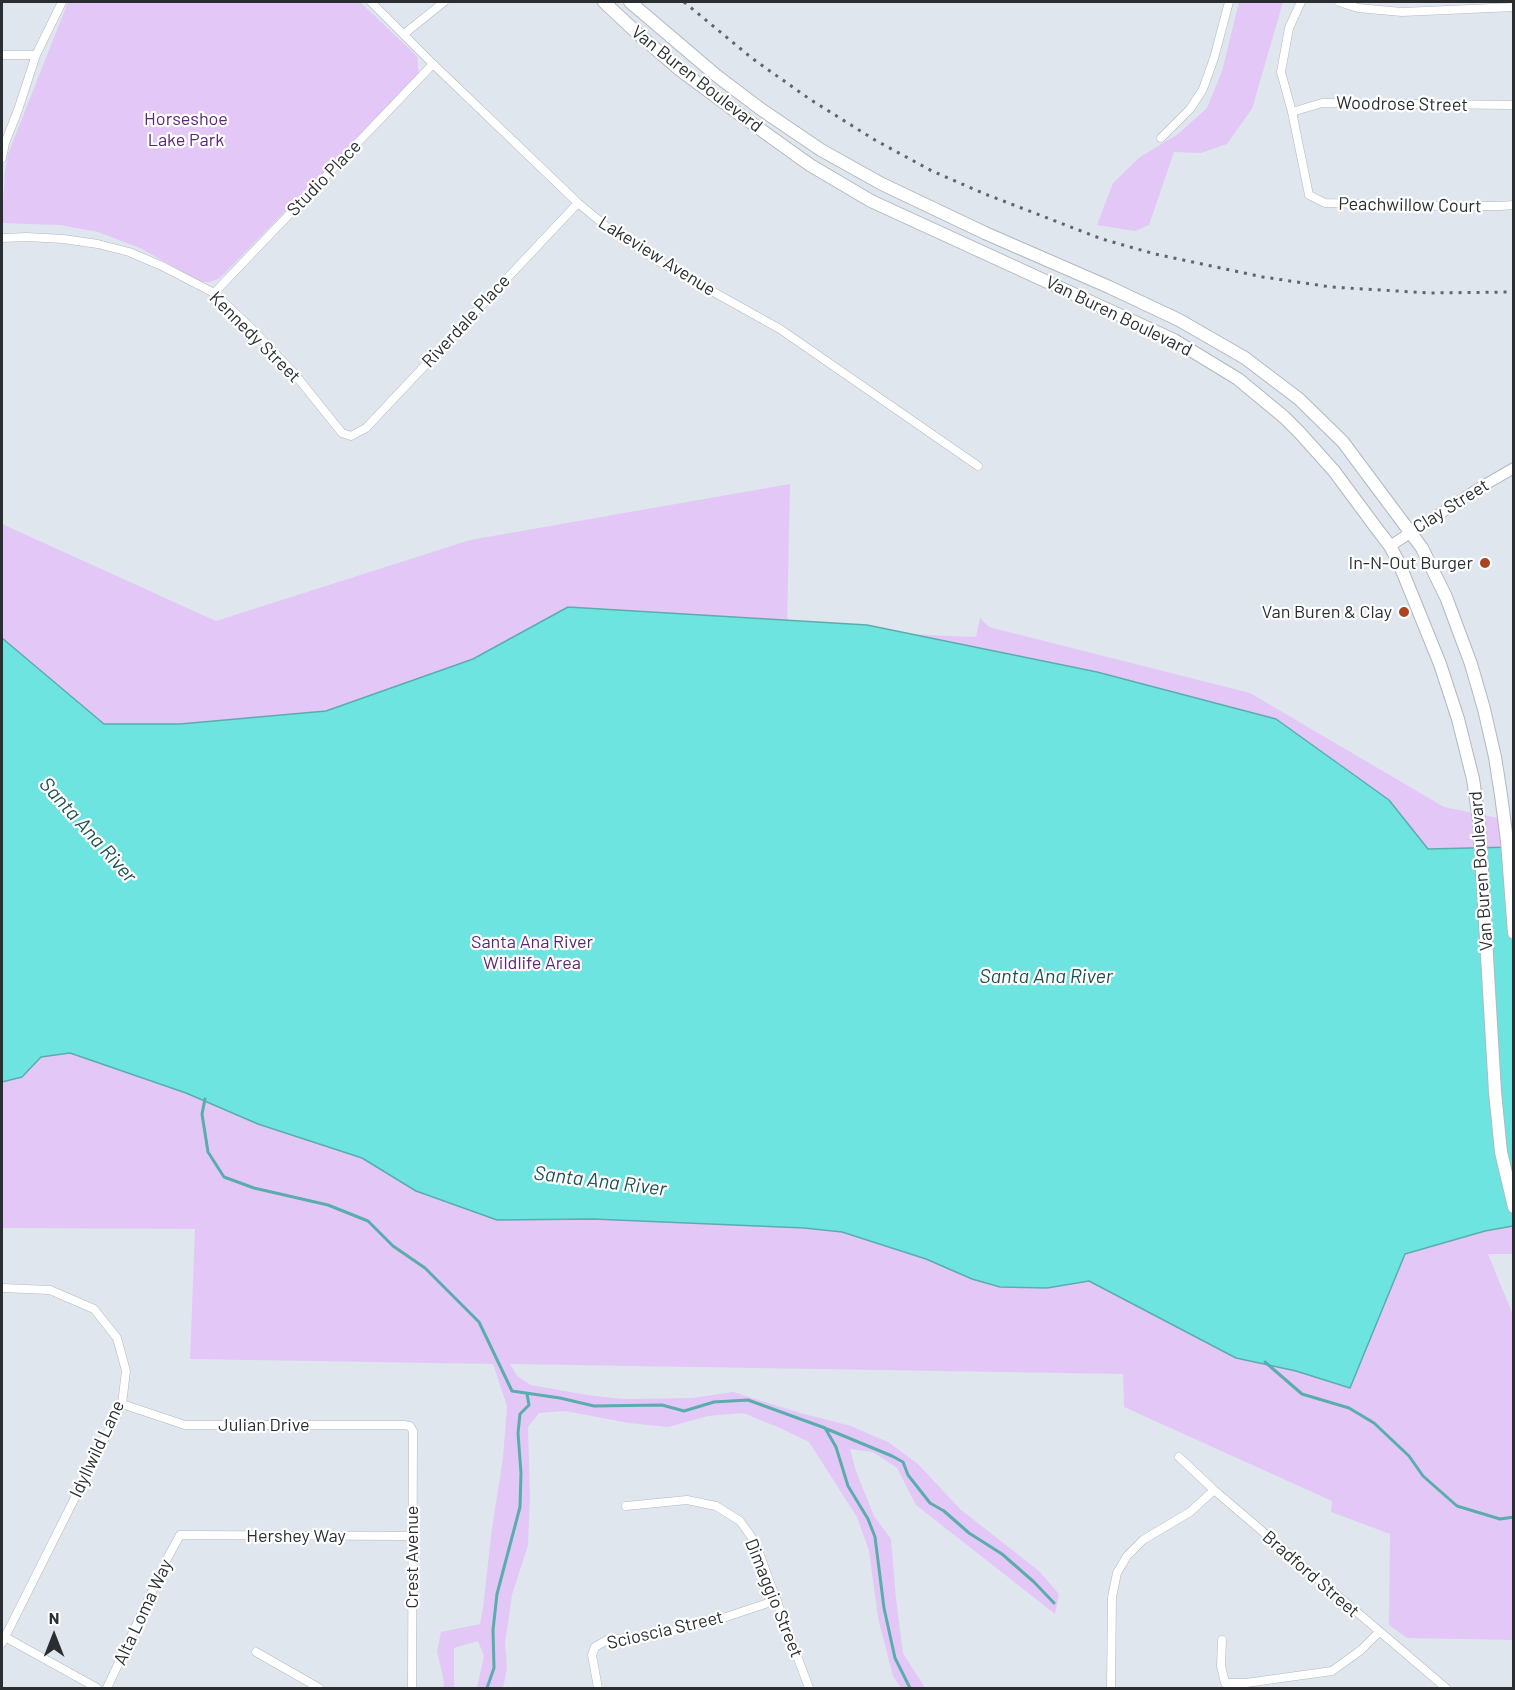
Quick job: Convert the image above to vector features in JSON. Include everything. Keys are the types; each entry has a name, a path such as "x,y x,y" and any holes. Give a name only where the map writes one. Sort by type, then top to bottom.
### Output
{"main road":[{"name":"Van Buren Boulevard","path":"604,2 680,70 820,171 871,201 1174,340 1238,379 1284,417 1334,471 1390,546 1414,599 1440,664 1458,719 1473,780 1481,846 1495,1092 1501,1152 1514,1207"},
{"name":"Van Buren Boulevard","path":"630,2 717,76 762,110 822,150 882,184 1179,320 1245,357 1299,399 1343,442 1422,548 1446,597 1471,664 1484,709 1494,757 1507,840 1514,933"},
{"name":"Clay Street","path":"1390,546 1514,468"}],"street":[{"path":"2,158 36,55 62,2"},
{"name":"Lakeview Avenue","path":"371,2 578,203 607,227 658,261 780,329 978,466"},
{"path":"404,34 444,2"},
{"path":"1161,138 1190,109 1203,89 1229,2"},
{"path":"1292,112 1281,72 1289,28 1300,2"},
{"path":"1339,2 1358,8 1402,12 1514,7"},
{"path":"2,55 36,55"},
{"name":"Studio Place","path":"214,293 433,64"},
{"name":"Woodrose Street","path":"1292,112 1322,103 1514,105"},
{"name":"Peachwillow Court","path":"1292,112 1309,195 1325,203 1422,206 1514,205"},
{"name":"Riverdale Place","path":"351,436 366,428 578,203"},
{"name":"Kennedy Street","path":"2,238 63,238 129,252 214,293 293,372 342,433 351,436"},
{"name":"Idyllwild Lane","path":"2,1288 50,1290 94,1309 117,1338 126,1371 122,1404 3,1640"},
{"name":"Julian Drive","path":"122,1404 185,1425 410,1426"},
{"name":"Crest Avenue","path":"410,1426 413,1431 412,1689"},
{"name":"Bradford Street","path":"1179,1457 1214,1490 1446,1689"},
{"path":"1111,1689 1112,1597 1117,1573 1127,1556 1143,1540 1190,1512 1214,1490"},
{"name":"Dimaggio Street","path":"626,1506 687,1500 716,1506 740,1521 755,1542 809,1689"},
{"name":"Hershey Way","path":"180,1535 412,1536"},
{"name":"Alta Loma Way","path":"107,1689 180,1535"},
{"name":"Scioscia Street","path":"598,1689 592,1655 595,1647 607,1640 663,1634 711,1622 777,1600"},
{"path":"1222,1640 1221,1666 1225,1683 1246,1683 1332,1671 1361,1650 1379,1632"},
{"path":"3,1640 97,1689"},
{"path":"256,1652 319,1689"}],"green space":[{"name":"Horseshoe Lake Park","path":"68,2 360,2 417,56 419,74 220,278 210,282 201,282 140,248 98,232 60,225 2,223 8,154"},
{"path":"1239,2 1283,2 1252,109 1227,144 1201,153 1174,152 1149,225 1135,231 1097,225 1113,183 1140,157 1178,134 1207,108 1222,71"},
{"name":"Santa Ana River","path":"790,484 787,629 976,637 980,618 989,627 1250,693 1444,807 1513,821 1513,1254 1488,1254 1513,1315 1513,1640 1407,1638 1389,1625 1390,1534 1331,1512 1332,1501 1124,1407 1123,1374 510,1364 517,1376 531,1385 587,1395 623,1399 692,1398 733,1392 851,1426 888,1442 918,1464 960,1509 1039,1571 1059,1594 1055,1614 916,1505 897,1468 873,1452 850,1449 874,1516 891,1539 903,1653 925,1688 901,1688 893,1676 878,1618 869,1551 857,1517 809,1442 743,1413 708,1416 668,1427 629,1423 565,1411 539,1413 528,1427 530,1497 528,1545 512,1595 505,1643 507,1668 503,1688 477,1688 484,1656 478,1641 454,1648 454,1688 443,1688 444,1682 437,1651 441,1632 480,1624 483,1608 503,1458 507,1406 493,1364 190,1359 195,1229 2,1228 2,524 216,621 470,540"}],"water":[{"name":"Santa Ana River","path":"568,607 867,625 1097,672 1276,719 1389,800 1428,849 1513,847 1513,1226 1485,1231 1405,1254 1350,1388 1296,1371 1236,1358 1089,1281 1047,1288 1000,1287 972,1279 926,1259 842,1232 804,1228 593,1219 497,1220 416,1191 362,1158 258,1124 186,1093 70,1053 41,1057 22,1077 2,1082 2,638 104,724 180,724 326,711 473,659"}],"waterway":[{"path":"205,1099 202,1114 208,1152 224,1177 254,1188 328,1205 368,1221 393,1246 425,1268 479,1322 512,1391 594,1406 662,1405 684,1411 714,1402 748,1400 825,1428 836,1447 848,1486 868,1519 875,1537 884,1608 895,1658 910,1688"},
{"path":"1265,1362 1302,1394 1349,1408 1374,1423 1409,1456 1423,1476 1457,1506 1500,1519 1514,1517"},
{"path":"487,1688 494,1668 493,1630 497,1594 520,1507 521,1473 518,1433 520,1414 529,1405 527,1394"},
{"path":"827,1429 903,1462 908,1475 930,1503 944,1511 969,1533 1002,1554 1054,1603"}],"railway":[{"path":"684,2 753,59 811,100 875,140 932,171 1102,239 1155,254 1263,277 1331,287 1430,293 1514,292"}],"place":[{"name":"In-N-Out Burger","path":"1485,563"},
{"name":"Van Buren & Clay","path":"1404,612"}],"park label":[{"name":"Santa Ana River Wildlife Area","path":"532,952"}]}
